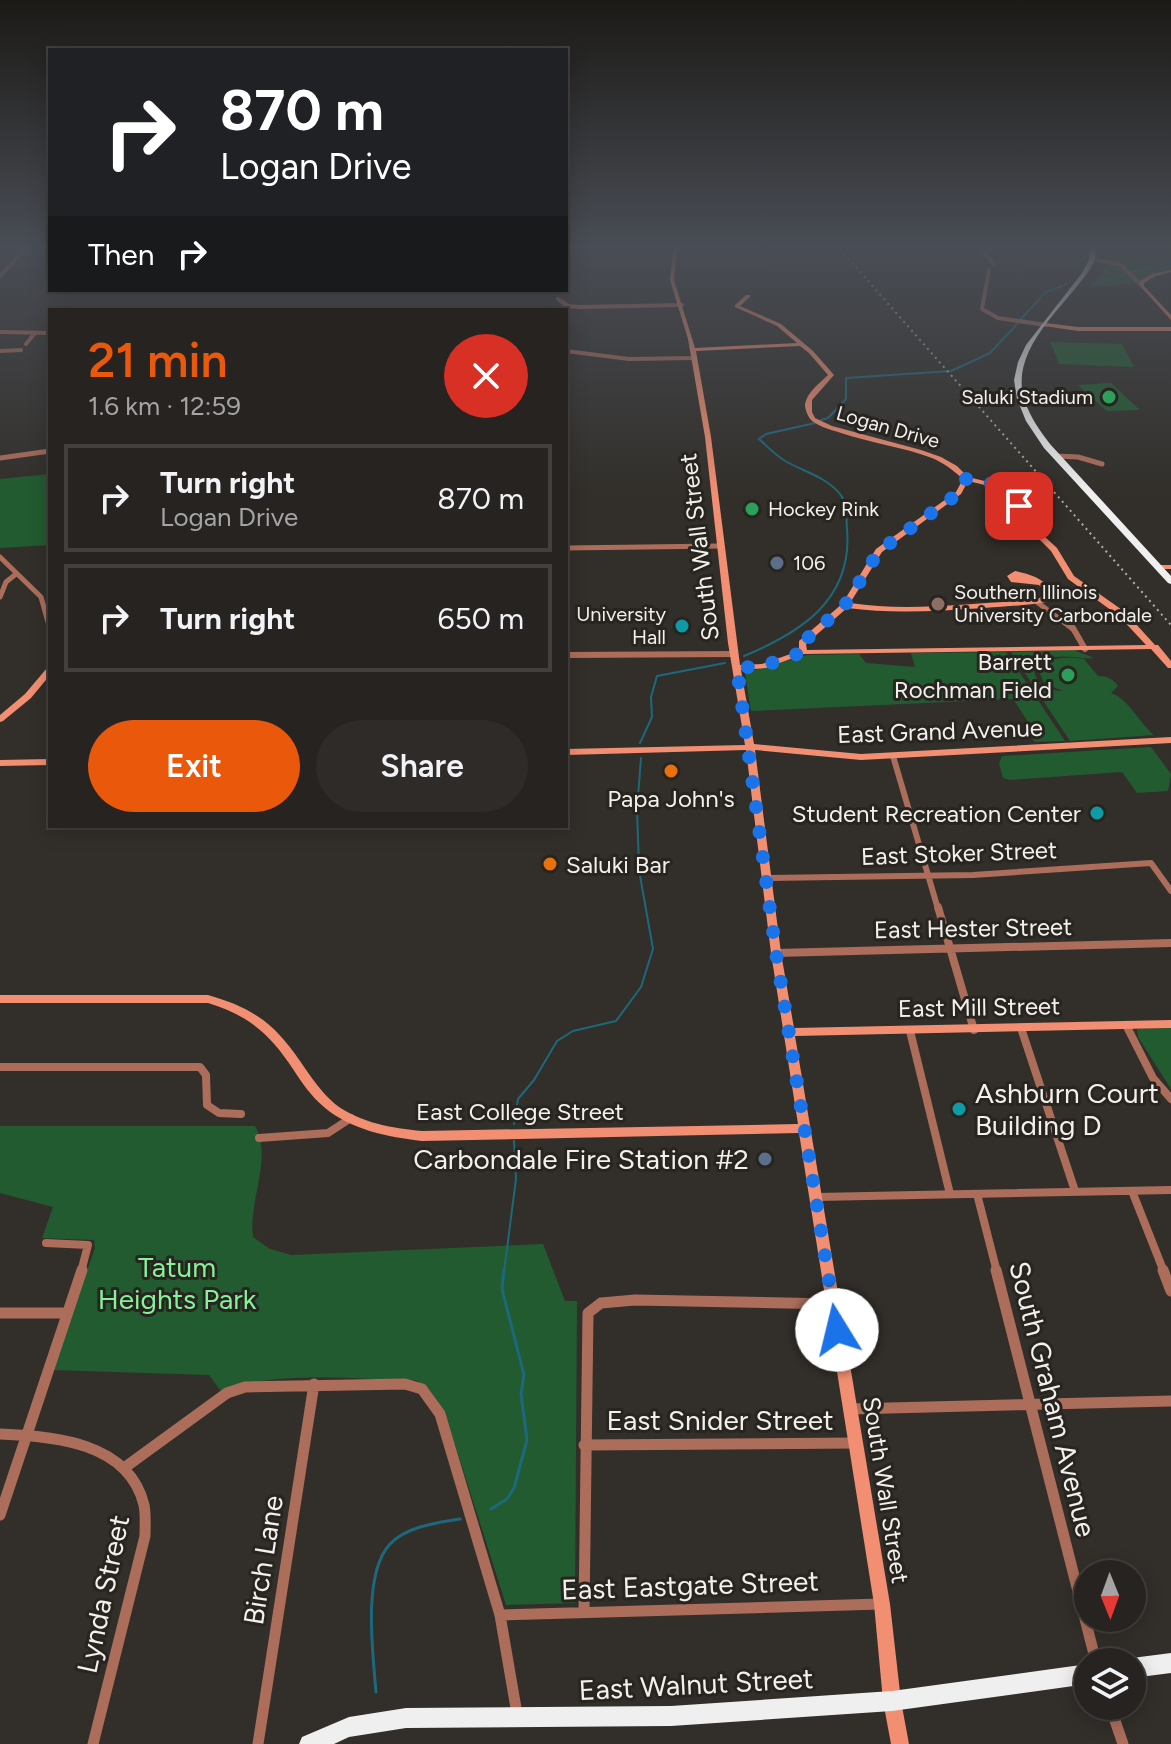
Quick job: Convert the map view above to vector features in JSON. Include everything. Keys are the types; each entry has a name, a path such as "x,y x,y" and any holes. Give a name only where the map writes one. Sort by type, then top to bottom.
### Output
{"highway":[{"path":"1042,330 1024,352 1016,379 1018,397 1029,422 1056,456 1166,569 1171,581"},
{"path":"1146,1666 1171,1663"},
{"name":"East Walnut Street","path":"309,1744 349,1727 406,1718 671,1716 892,1701 1074,1676"}],"street":[{"name":"South Wall Street","path":"688,330 708,437 719,546 750,747 776,953 882,1604 892,1701 900,1744"},
{"name":"Logan Drive","path":"785,330 831,375 809,399 807,407 817,422 864,439 936,456 953,465 966,479"},
{"path":"0,332 48,333"},
{"path":"26,344 35,333"},
{"path":"568,351 632,359 801,344"},
{"path":"0,351 21,350"},
{"path":"0,458 48,451"},
{"path":"1056,456 1078,457 1102,464"},
{"path":"803,652 802,643 845,605 879,551 959,493 966,479 996,482 1015,495 1025,519 1040,539 1054,550 1071,577 1112,605 1171,666"},
{"path":"568,548 719,546"},
{"path":"0,557 41,597 48,622"},
{"path":"0,597 6,582 16,574"},
{"path":"845,605 876,610 919,611 1037,602 1048,593 1042,583"},
{"path":"1037,602 1071,625 1085,649"},
{"path":"737,668 763,666 803,652 1155,647"},
{"path":"568,655 735,654"},
{"path":"0,719 28,696 48,672"},
{"name":"East Grand Avenue","path":"568,752 750,747 796,749 840,756 893,756 1171,740"},
{"path":"893,756 974,1030"},
{"path":"0,763 48,762"},
{"name":"East Stoker Street","path":"768,878 930,876 1151,863 1171,891"},
{"name":"East Hester Street","path":"776,953 1171,943"},
{"name":"East College Street","path":"0,999 208,999 236,1006 261,1021 282,1044 321,1098 351,1118 389,1132 422,1136 805,1128"},
{"name":"East Mill Street","path":"789,1032 1171,1024"},
{"path":"1126,1025 1153,1078 1171,1099"},
{"path":"1021,1028 1075,1191"},
{"path":"910,1031 950,1194"},
{"path":"0,1067 200,1067 206,1075 207,1105 219,1113 241,1114"},
{"path":"259,1138 328,1133 351,1118"},
{"path":"817,1197 1171,1190"},
{"path":"1132,1191 1171,1291"},
{"name":"South Graham Avenue","path":"977,1194 1092,1648"},
{"path":"0,1515 88,1245 46,1243"},
{"path":"584,1611 588,1313 594,1306 635,1300 833,1304"},
{"path":"0,1313 67,1313"},
{"name":"Birch Lane","path":"258,1744 314,1384"},
{"path":"124,1468 227,1393 245,1387 414,1385 440,1414 500,1615 518,1719"},
{"name":"East Snider Street","path":"850,1409 1171,1401"},
{"name":"Lynda Street","path":"0,1434 25,1434 90,1447 124,1468 137,1484 148,1517 93,1744"},
{"name":"East Snider Street","path":"584,1445 856,1443"},
{"name":"East Eastgate Street","path":"500,1615 882,1604"},
{"path":"1115,1720 1123,1744"}],"green space":[{"path":"1050,342 1122,344 1134,367 1059,364"},
{"name":"Saluki Stadium","path":"1111,383 1140,410 1107,411 1078,385"},
{"path":"48,474 48,545 0,548 0,479"},
{"path":"1074,650 1094,658 1062,656 1046,659 1034,670 1040,683 1063,691 1044,683 1038,669 1053,660 1084,659 1098,676 1110,678 1118,686 1111,693 1123,700 1154,735 1070,741 1011,652"},
{"path":"1006,652 1065,741 1035,742 1031,737 1036,734 1013,699 751,711 745,673 807,655 859,654 866,663 915,667 911,653"},
{"path":"1151,747 1171,774 1168,791 1137,793 1122,772 1010,780 1003,778 999,763 1002,756"},
{"path":"1171,1028 1171,1089 1138,1037 1137,1029"},
{"name":"Tatum Heights Park","path":"0,1126 255,1126 262,1152 252,1223 253,1237 270,1249 291,1255 543,1244 565,1301 577,1301 575,1603 506,1605 445,1413 428,1387 415,1380 291,1378 243,1384 221,1391 209,1375 52,1370 95,1248 94,1240 42,1238 53,1207 0,1193"}],"waterway":[{"path":"821,420 828,418 846,399 846,378 951,371 990,353 1011,330"},
{"path":"744,656 804,624 820,610 842,575 847,554 843,498 828,483 783,460 759,439 766,434 815,423"},
{"path":"640,743 652,717 651,697 657,676 725,663"},
{"path":"639,867 637,810 641,758"},
{"path":"514,1124 518,1099 534,1080 557,1041 573,1031 616,1021 641,987 653,949 639,870"},
{"path":"504,1272 516,1179 514,1141"},
{"path":"491,1509 507,1499 514,1488 527,1440 521,1394 524,1375 502,1289 504,1270"},
{"path":"376,1692 371,1615 372,1594 381,1557 390,1544 405,1533 460,1519"}],"railway":[{"path":"912,330 1171,625"}],"place":[{"name":"Saluki Stadium","path":"1109,397"},
{"name":"Hockey Rink","path":"752,509"},
{"name":"106","path":"777,563"},
{"name":"Southern Illinois University Carbondale","path":"938,604"},
{"name":"University Hall","path":"682,626"},
{"name":"Barrett Rochman Field","path":"1068,675"},
{"name":"Papa John's","path":"671,771"},
{"name":"Student Recreation Center","path":"1097,813"},
{"name":"Saluki Bar","path":"550,864"},
{"name":"Ashburn Court Building D","path":"959,1109"},
{"name":"Carbondale Fire Station #2","path":"765,1159"}],"route":[{"path":"837,1330 776,953 737,668 770,665 803,652 802,643 845,605 879,551 959,493 966,479 1005,488 1015,495 1019,506"}]}
